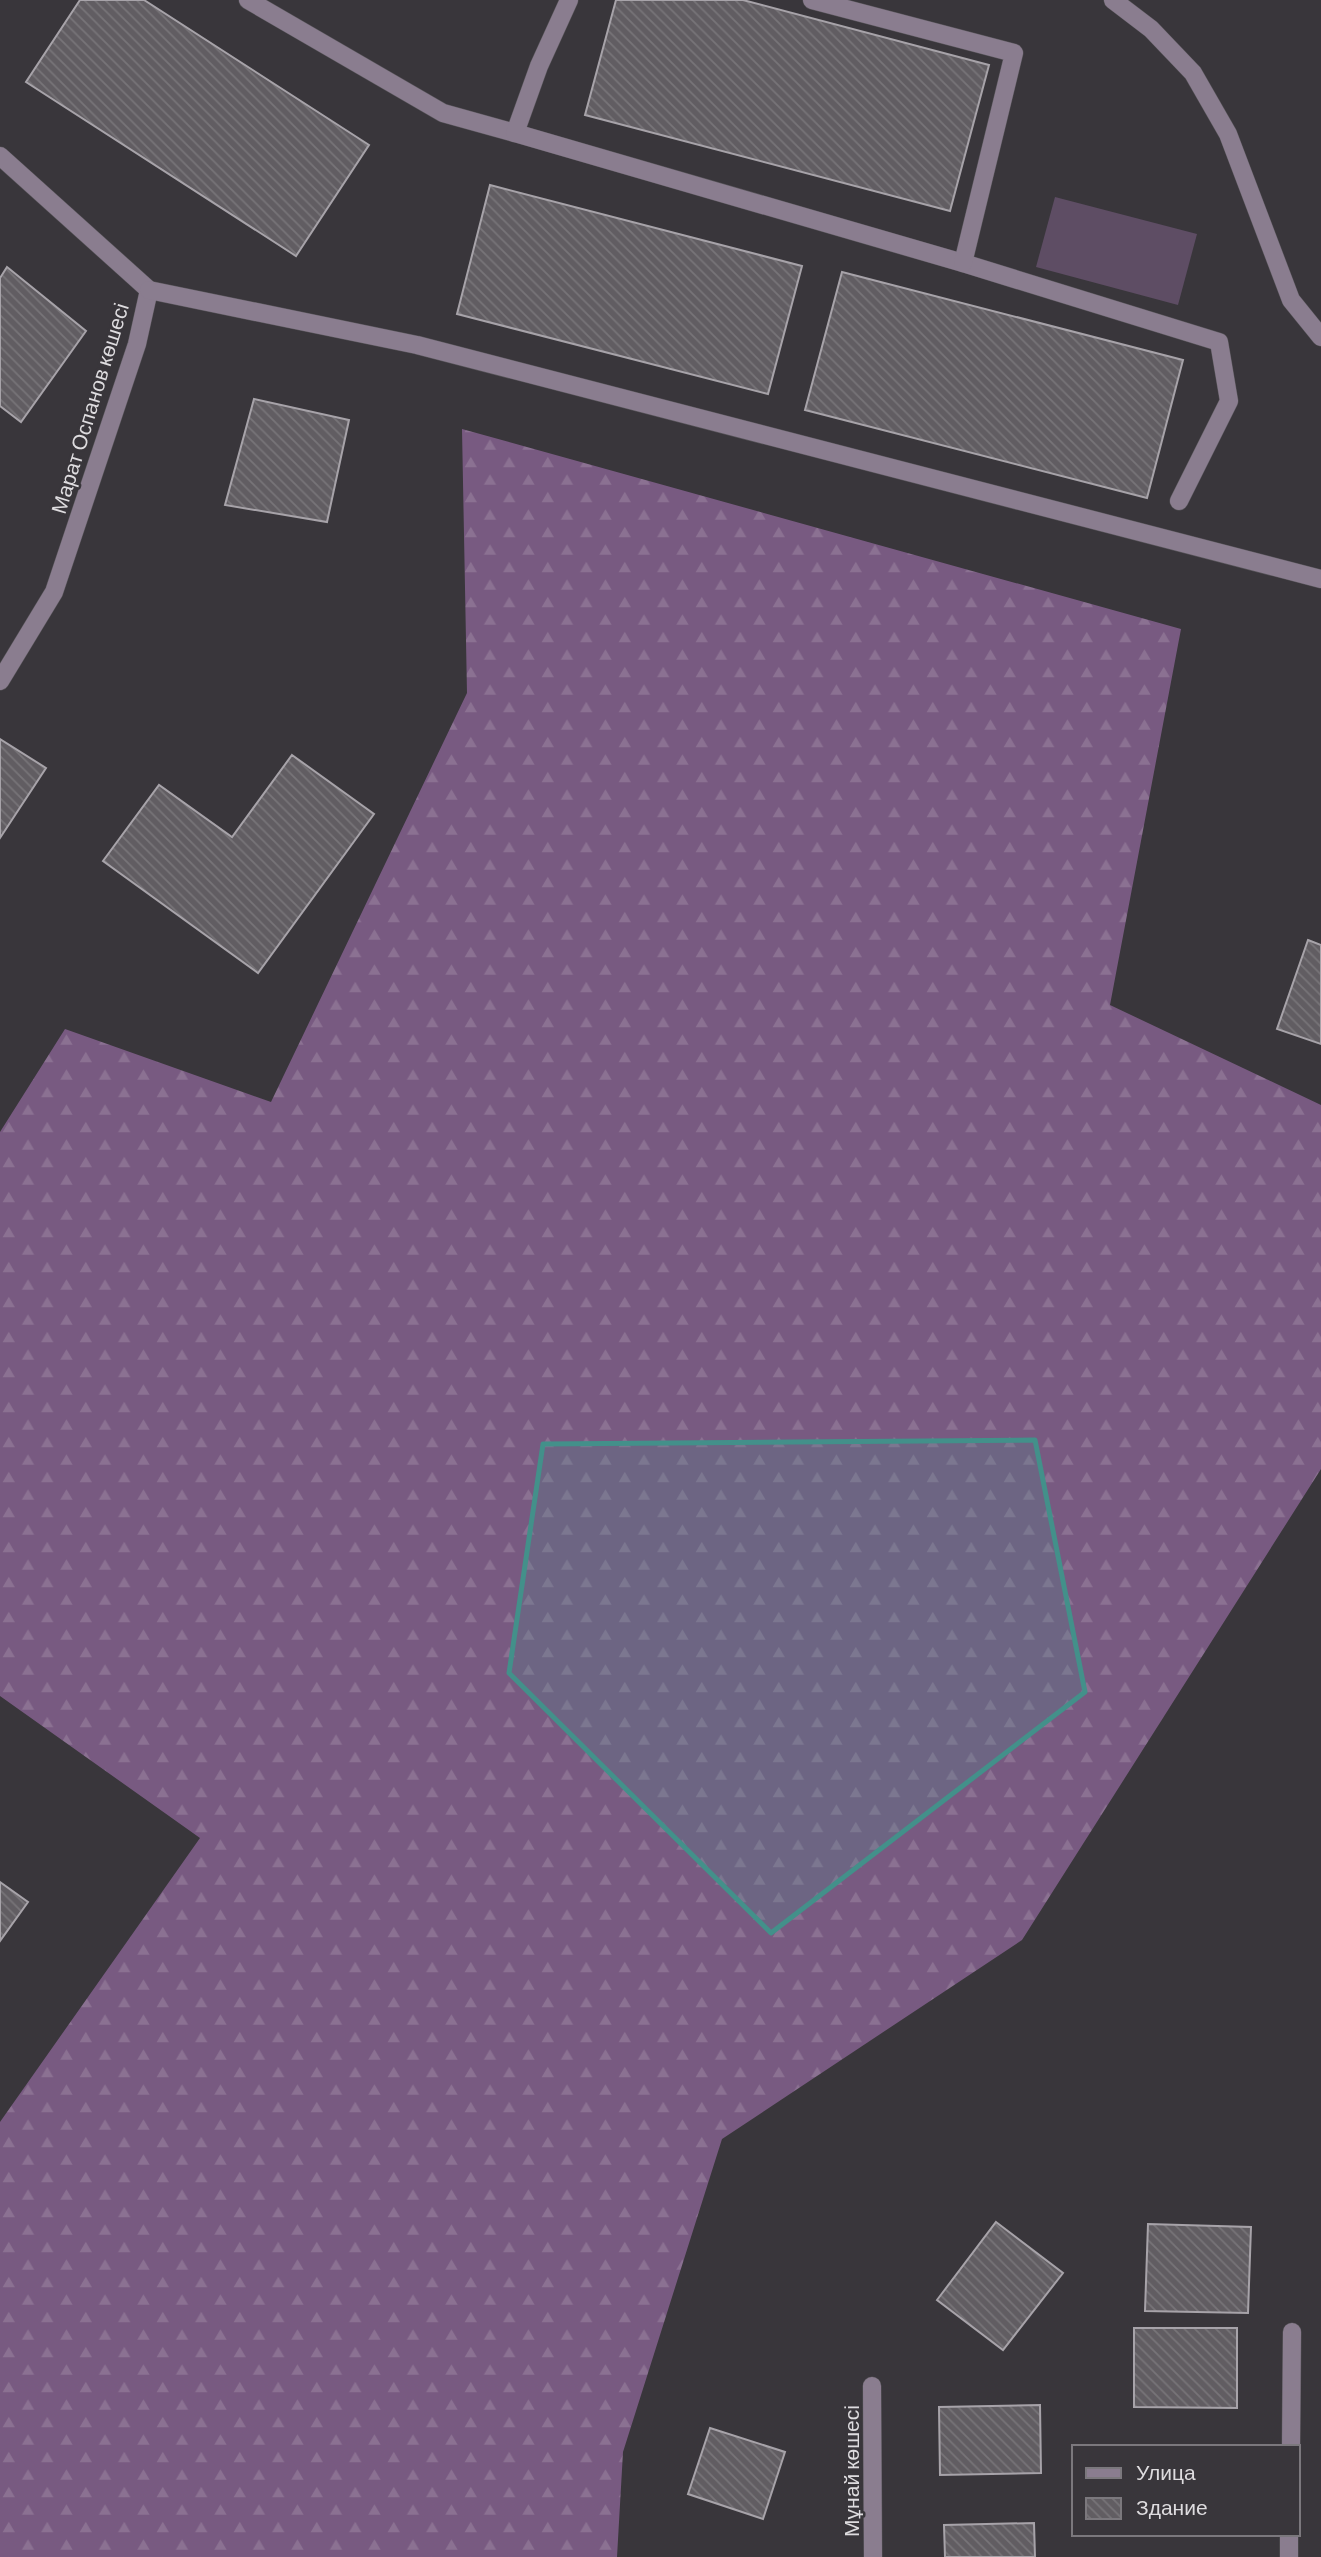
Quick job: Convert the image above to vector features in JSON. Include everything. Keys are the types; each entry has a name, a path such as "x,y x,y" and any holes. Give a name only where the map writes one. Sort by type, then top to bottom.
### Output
{"street":[{"path":"248,0 443,113 963,263 1219,342 1229,401 1179,501"},
{"path":"515,133 539,66 569,0"},
{"path":"812,0 1014,53 963,263"},
{"path":"1113,0 1151,29 1193,73 1228,134 1291,300 1321,337"},
{"name":"Марат Оспанов көшесі","path":"0,156 149,290 137,344 54,592 0,681"},
{"path":"149,290 417,345 1321,579"},
{"path":"1291,2445 1292,2332"},
{"name":"Мұнай көшесі","path":"872,2386 873,2557"},
{"path":"1289,2536 1289,2557"}],"highlighted area":[{"path":"1035,1440 1085,1692 771,1933 509,1673 543,1444"}],"shaded area":[{"path":"1055,197 1197,234 1178,305 1036,267"}],"green space":[{"path":"462,429 1181,629 1110,1005 1321,1105 1321,1469 1022,1940 722,2139 623,2452 617,2557 0,2557 0,2122 200,1838 0,1696 0,1132 65,1029 271,1102 467,693"}],"building":[{"path":"80,0 144,0 369,145 296,256 26,82"},
{"path":"616,0 743,0 989,65 950,211 585,115"},
{"path":"490,185 802,266 768,394 457,314"},
{"path":"7,267 86,331 21,422 0,406 0,278"},
{"path":"842,272 1183,360 1147,498 805,410"},
{"path":"254,399 349,420 327,522 225,505"},
{"path":"0,739 46,768 0,838"},
{"path":"292,755 374,814 258,973 103,861 159,785 232,837"},
{"path":"1308,940 1321,945 1321,1044 1277,1029"},
{"path":"0,1882 28,1902 0,1941"},
{"path":"996,2222 1063,2273 1003,2350 937,2300"},
{"path":"1148,2224 1251,2227 1248,2313 1145,2311"},
{"path":"1134,2328 1237,2328 1237,2408 1134,2407"},
{"path":"1040,2405 1041,2473 940,2475 939,2407"},
{"path":"710,2428 785,2452 763,2519 688,2494"},
{"path":"1034,2523 1035,2557 945,2557 944,2525"}]}
